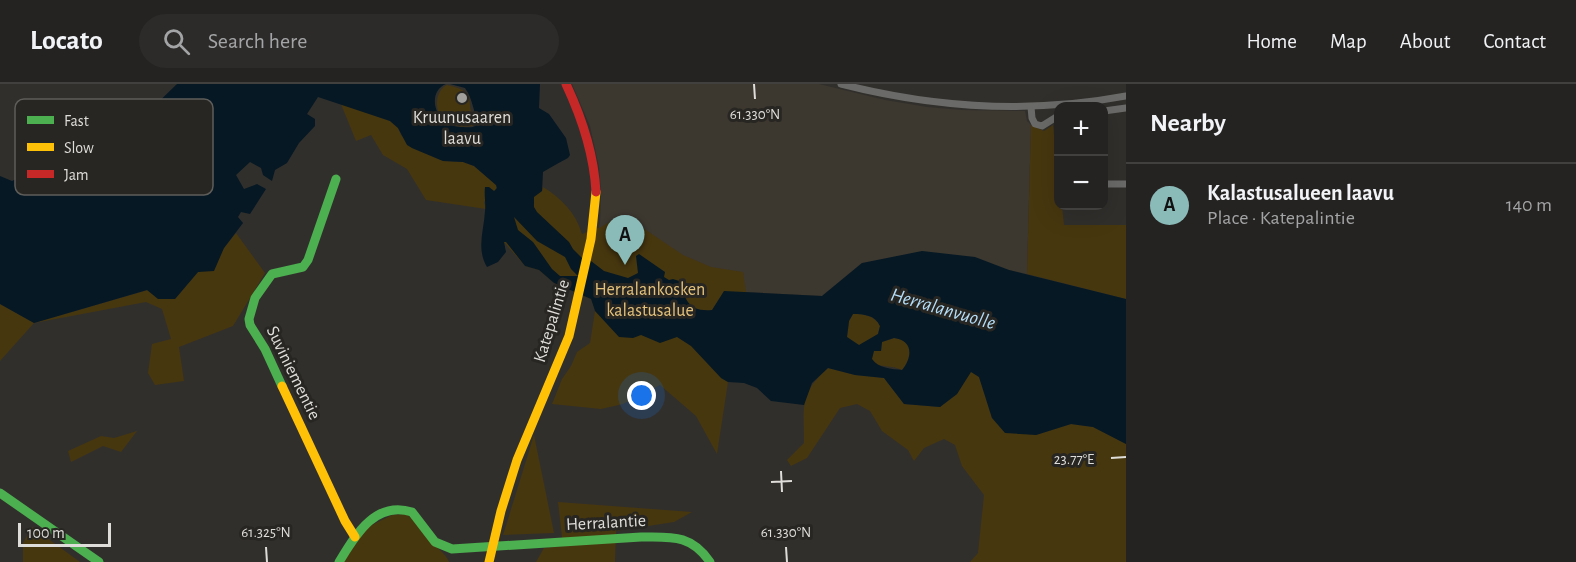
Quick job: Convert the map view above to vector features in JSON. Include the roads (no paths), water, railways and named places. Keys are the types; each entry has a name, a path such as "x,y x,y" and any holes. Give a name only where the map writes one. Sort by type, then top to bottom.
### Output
{"street":[{"name":"Katepalintie","path":"489,562 507,489 530,426 566,345 595,214 592,160 585,128 566,84"},
{"path":"841,84 933,103 967,106 1031,107 1075,104 1126,96"},
{"path":"1031,107 1035,124 1042,126 1054,119"},
{"path":"1108,110 1126,108"},
{"name":"Suviniementie","path":"336,179 308,260 303,267 272,274 248,315 250,324 265,349 345,521 356,537"},
{"path":"1108,184 1126,184"},
{"path":"0,493 99,562"},
{"name":"Herralantie","path":"356,537 367,522 379,515 407,509 417,517 435,542 441,546 465,549 671,537 686,539 696,544 705,552 710,562"},
{"path":"339,562 356,537"}],"water":[{"name":"Herralanvuolle","path":"177,84 446,84 436,94 436,108 439,115 452,125 471,127 479,123 468,92 465,88 450,84 540,84 539,108 549,114 566,138 570,155 543,172 542,191 534,197 534,207 583,259 591,261 604,271 628,278 638,273 636,256 639,254 665,272 664,277 679,281 689,303 693,307 704,310 712,310 724,291 822,296 862,263 922,251 975,257 1009,270 1126,299 1126,444 1093,427 1071,424 1036,435 1005,433 992,418 979,377 971,372 957,394 940,407 904,404 884,378 855,375 828,368 812,383 804,405 771,401 757,388 744,383 728,382 721,378 691,346 677,337 660,343 641,335 633,338 619,337 595,311 591,299 554,283 539,270 525,266 506,242 504,242 506,252 498,262 487,267 481,246 485,187 494,191 497,188 474,166 463,162 443,161 412,148 407,145 398,128 390,121 318,97 307,114 315,119 315,126 299,143 287,163 275,170 272,181 263,175 261,168 250,162 236,175 244,189 257,184 266,189 250,214 241,212 238,217 243,223 224,248 214,271 198,272 175,299 158,299 147,290 34,323 0,304 0,176 12,181 15,180 15,195 213,195 213,99 162,99","holes":["514,217 537,241 565,257 571,269 578,276 560,276 552,269 533,242 518,230","853,314 872,317 880,326 878,334 859,345 847,337 849,321","894,338 900,339 908,346 908,360 902,370 881,366 872,359 874,351 881,351 882,342"]}],"place":[{"name":"Kruunusaaren laavu","path":"462,98"},
{"name":"Kalastusalueen laavu","path":"625,265"}],"park label":[{"name":"Herralankosken kalastusalue","path":"650,300"}]}
